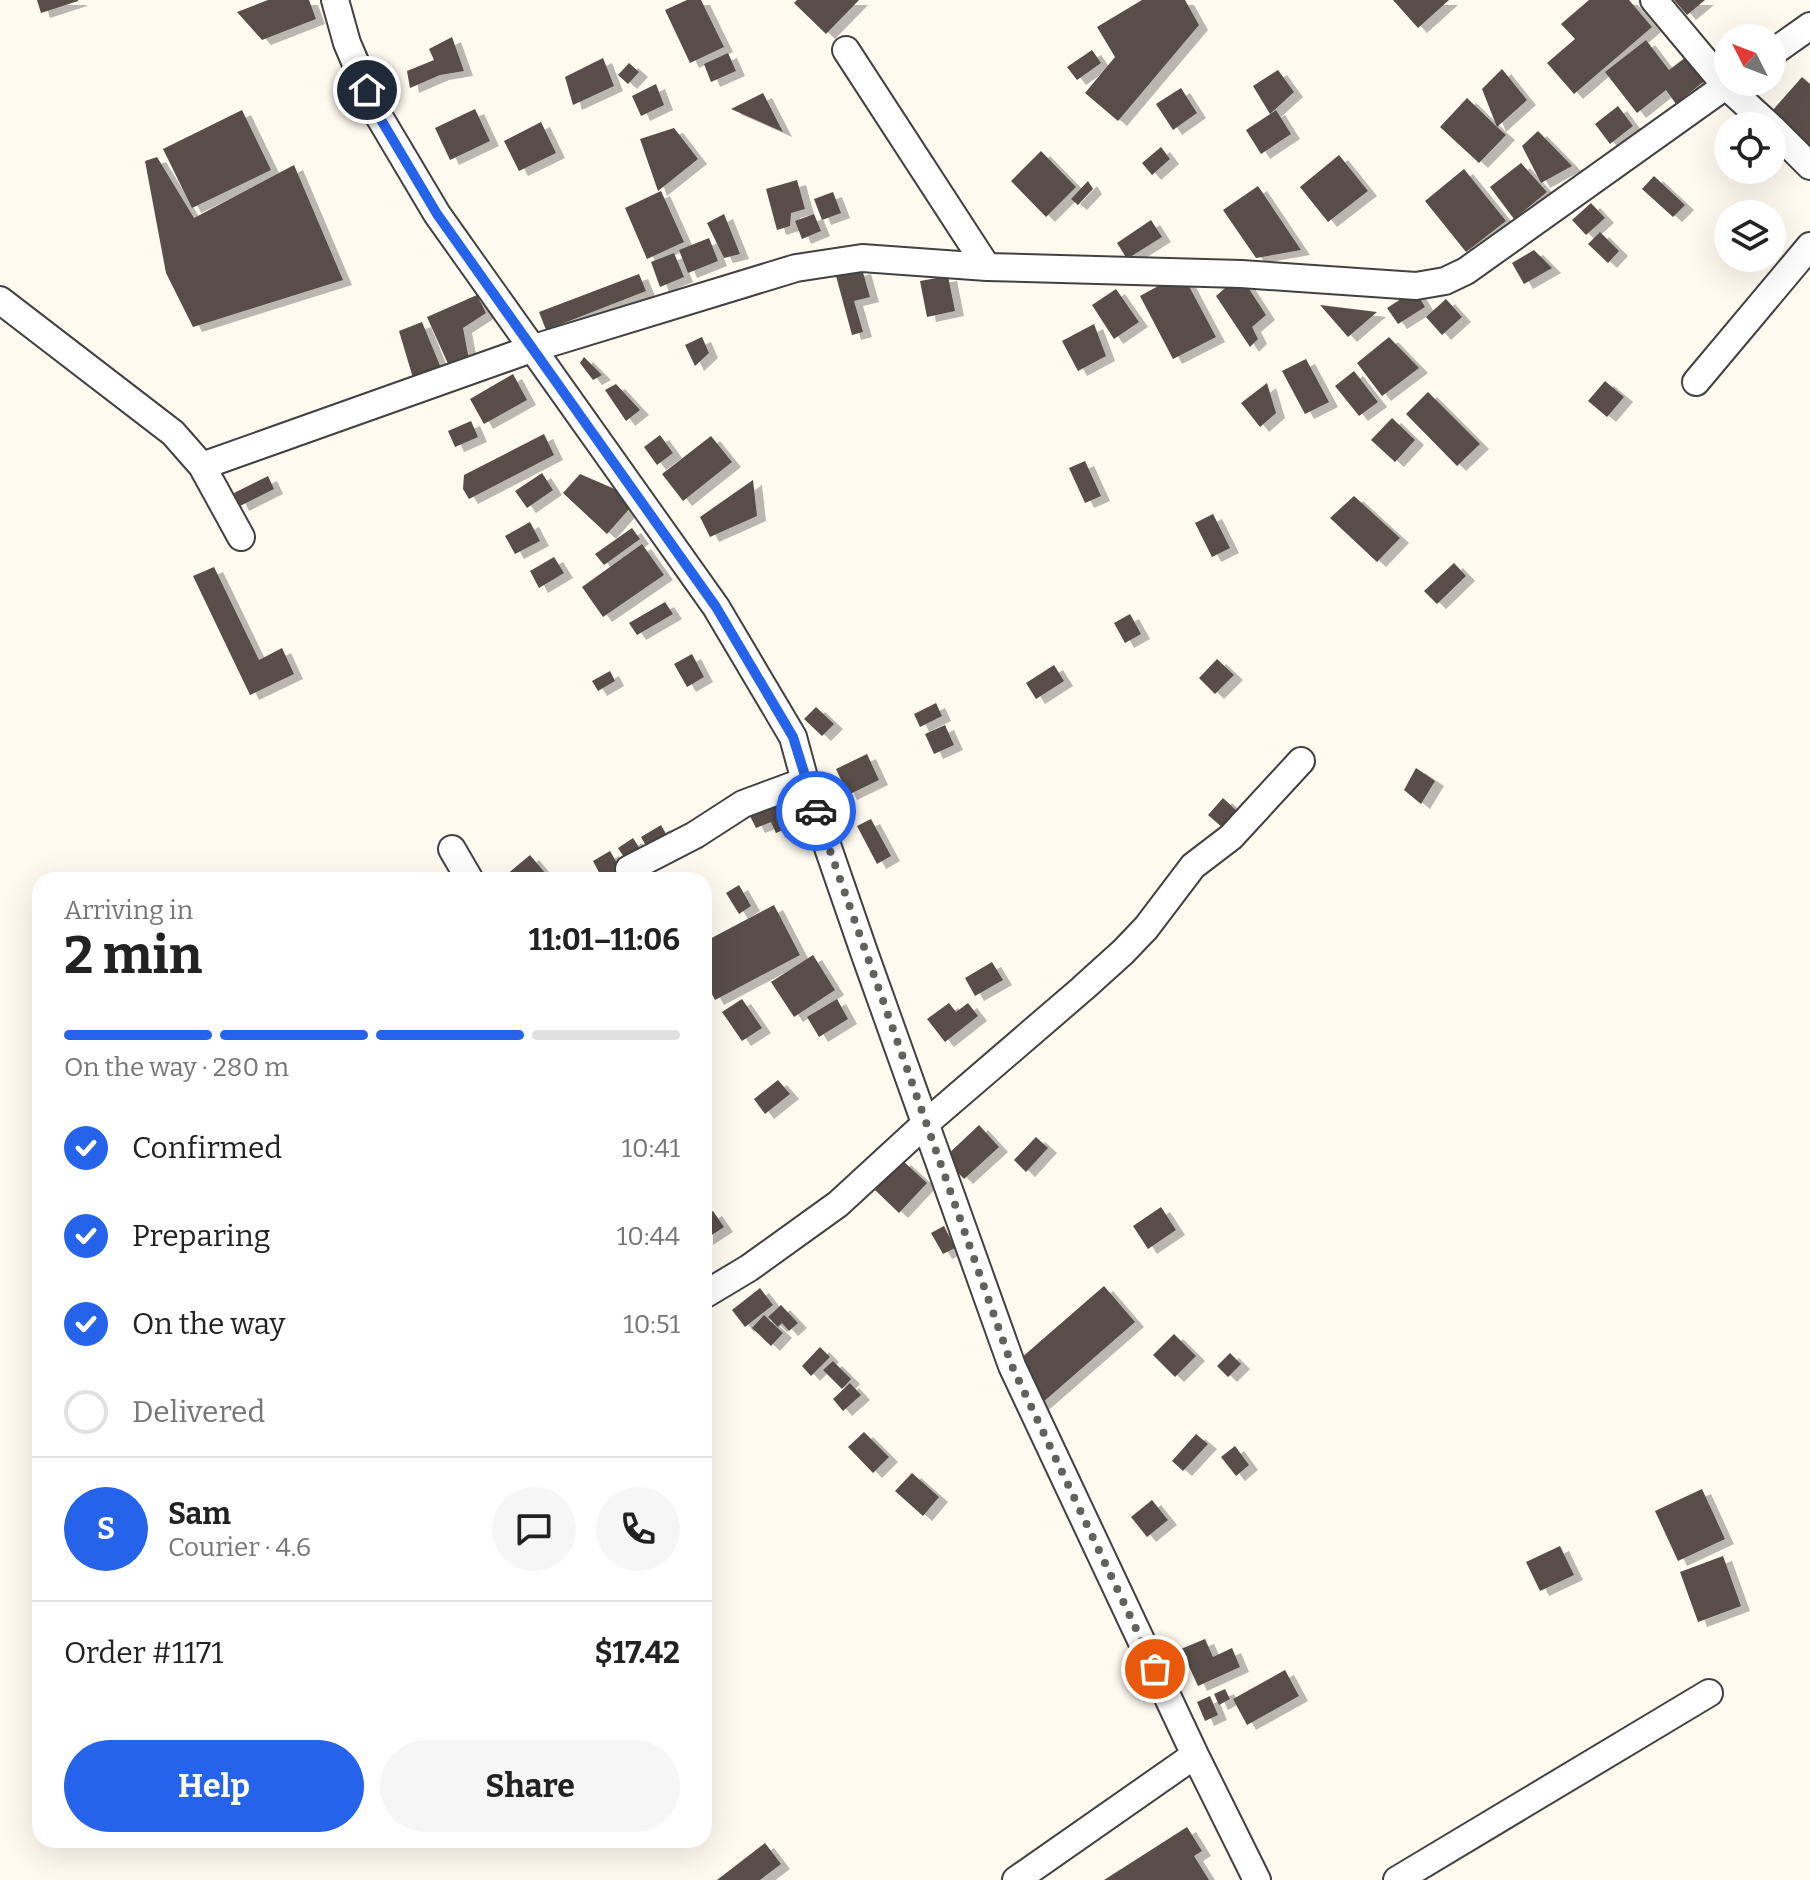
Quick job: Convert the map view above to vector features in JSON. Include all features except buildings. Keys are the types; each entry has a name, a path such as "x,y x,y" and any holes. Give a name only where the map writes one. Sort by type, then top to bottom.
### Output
{"street":[{"path":"335,0 347,43 377,113 437,214 716,607 793,737 805,781 1012,1366 1257,1880"},
{"path":"1654,0 1714,67"},
{"path":"1786,43 1810,26"},
{"path":"846,50 987,267"},
{"path":"202,466 534,348 796,268 862,258 987,267 1241,274 1416,286 1445,281 1466,271 1714,95"},
{"path":"1741,96 1756,112"},
{"path":"1786,142 1810,166"},
{"path":"1696,382 1810,246"},
{"path":"0,300 173,433 202,466 241,537"},
{"path":"712,1290 749,1268 838,1204 1123,952 1146,928 1193,866 1231,837 1301,761"},
{"path":"630,872 629,869 695,835 743,804 805,781"},
{"path":"452,849 465,872"},
{"path":"1397,1880 1709,1693"},
{"path":"1016,1880 1195,1755"}],"way so far":[{"path":"816,811 1012,1366 1155,1669"}],"route":[{"path":"367,90 377,113 437,214 716,607 793,737 816,811"}]}
